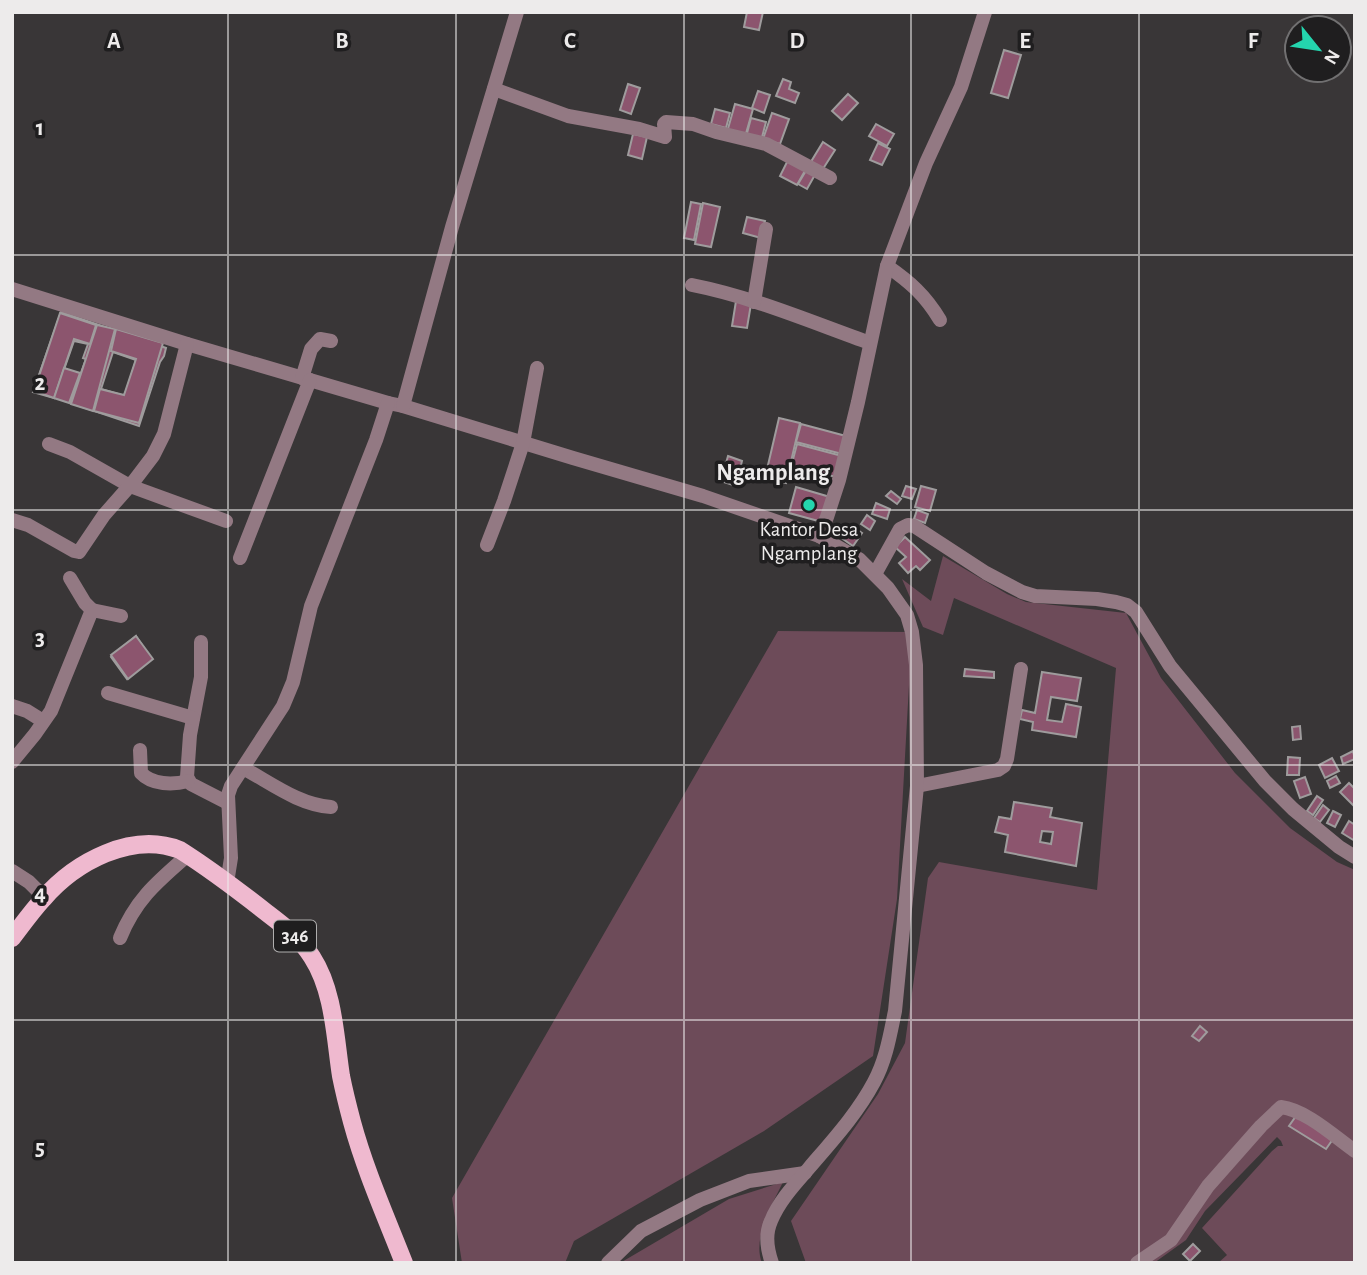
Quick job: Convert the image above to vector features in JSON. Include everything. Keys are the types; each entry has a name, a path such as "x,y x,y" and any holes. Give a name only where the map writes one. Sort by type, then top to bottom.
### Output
{"main road":[{"name":"346","path":"12,938 44,897 76,871 95,859 126,847 158,844 188,855 300,940 320,972 331,1011 353,1125 364,1161 404,1263"}],"street":[{"path":"227,883 230,858 228,795 288,694 311,606 376,440 395,404 517,12"},
{"path":"819,536 839,480 887,266 926,163 961,87 985,12"},
{"path":"494,89 568,116 639,129 665,137 666,122 693,124 766,144 830,178"},
{"path":"754,302 766,229"},
{"path":"887,266 920,292 940,320"},
{"path":"692,285 754,302 870,343"},
{"path":"12,289 187,344 703,496 819,536 850,553 888,588 907,615 916,665 917,786 895,1010 888,1046 874,1082 845,1125 786,1195 770,1221 767,1238 772,1263"},
{"path":"240,558 306,379 311,349 320,340 331,341"},
{"path":"12,520 28,525 79,552 104,515 153,456 164,434 187,344"},
{"path":"487,545 523,443 537,368"},
{"path":"49,444 70,452 130,486 226,521"},
{"path":"875,574 900,529 911,525 1022,592 1035,596 1097,599 1127,605 1136,612 1170,666 1265,781 1293,809 1355,857"},
{"path":"71,578 92,610 121,616"},
{"path":"12,762 51,711 92,610"},
{"path":"188,781 187,765 201,677 201,642"},
{"path":"917,786 998,770 1004,766 1021,669"},
{"path":"108,693 193,718"},
{"path":"12,706 43,720"},
{"path":"140,750 141,772 148,779 179,783 188,781 228,803"},
{"path":"243,768 308,802 331,807"},
{"path":"120,938 129,917 142,898 188,855"},
{"path":"12,871 29,882 44,897"},
{"path":"1137,1263 1171,1240 1208,1186 1281,1107 1296,1111 1355,1151"},
{"path":"608,1263 641,1231 700,1200 749,1181 805,1173"}],"shaded area":[{"path":"943,556 1007,594 1026,602 1126,613 1161,678 1235,773 1290,828 1337,862 1355,870 1355,1263 1218,1263 1227,1255 1202,1228 1272,1151 1283,1146 1277,1137 1205,1211 1186,1240 1154,1263 806,1263 791,1221 878,1094 905,1043 928,878 939,862 1097,890 1116,668 954,598 943,635 923,627 902,579 931,601"},
{"path":"778,631 912,632 897,899 873,1056 764,1131 574,1241 565,1263 462,1263 452,1198"},
{"path":"783,1182 762,1232 762,1263 620,1263 729,1199"}],"building":[{"path":"747,12 763,12 759,30 744,27"},
{"path":"1004,50 1021,55 1008,98 991,93"},
{"path":"783,79 791,82 789,89 799,93 795,103 776,96"},
{"path":"628,84 640,88 631,114 620,110"},
{"path":"758,91 770,95 764,113 752,108"},
{"path":"848,94 858,103 842,120 832,111"},
{"path":"735,104 753,109 745,137 727,132"},
{"path":"715,109 730,113 726,128 711,124"},
{"path":"772,113 789,119 780,144 763,139"},
{"path":"751,118 766,122 761,141 746,137"},
{"path":"876,124 894,134 887,146 869,136"},
{"path":"633,134 647,137 642,159 628,155"},
{"path":"823,142 835,150 821,172 809,165"},
{"path":"878,143 890,149 882,165 870,160"},
{"path":"788,160 806,169 797,185 780,176"},
{"path":"807,169 816,173 807,189 798,184"},
{"path":"691,202 701,204 694,240 684,238"},
{"path":"703,203 720,207 711,247 695,244"},
{"path":"747,217 765,221 761,238 743,233"},
{"path":"736,301 751,304 747,328 732,326"},
{"path":"61,312 166,348 139,426 70,403 86,359 83,358 88,344 74,341 54,398 33,392","holes":["113,352 136,360 125,396 101,389"]},
{"path":"60,313 96,325 90,344 74,339 54,398 34,391"},
{"path":"97,325 115,329 93,411 71,404"},
{"path":"116,329 163,343 139,423 94,411 100,389 124,395 136,359 111,351"},
{"path":"64,368 80,373 69,403 54,398"},
{"path":"779,418 800,423 786,483 765,478"},
{"path":"801,424 846,436 842,454 796,442"},
{"path":"797,444 842,456 837,477 791,467"},
{"path":"728,456 742,461 736,486 721,481"},
{"path":"906,486 916,489 912,499 902,496"},
{"path":"921,486 936,490 930,511 915,507"},
{"name":"Kantor Desa Ngamplang","path":"796,487 830,497 822,522 789,513"},
{"path":"891,491 901,499 897,504 886,496"},
{"path":"876,503 890,509 887,519 872,514"},
{"path":"917,510 928,514 925,523 914,519"},
{"path":"867,515 875,521 870,530 861,524"},
{"path":"852,526 862,533 853,546 843,539"},
{"path":"905,537 930,560 920,570 916,566 908,573 899,563 906,557 895,547"},
{"path":"136,636 151,659 127,679 111,657"},
{"path":"136,636 153,659 128,679 111,655"},
{"path":"965,669 994,672 994,678 964,676"},
{"path":"1042,672 1081,678 1077,701 1051,697 1047,720 1062,722 1066,704 1081,707 1076,737 1032,730 1033,722 1020,719 1022,710 1035,713"},
{"path":"1300,726 1301,739 1293,740 1292,727"},
{"path":"1353,751 1355,759 1343,764 1341,757"},
{"path":"1288,757 1300,758 1299,775 1287,775"},
{"path":"1332,758 1339,771 1325,778 1319,765"},
{"path":"1336,776 1340,783 1330,788 1327,781"},
{"path":"1305,777 1311,794 1300,798 1294,781"},
{"path":"1349,783 1355,789 1353,805 1340,792"},
{"path":"1317,796 1323,800 1313,815 1307,811"},
{"path":"1014,802 1052,808 1050,817 1082,823 1076,866 1005,852 1008,835 995,832 999,817 1011,819","holes":["1042,831 1053,832 1051,844 1040,842"]},
{"path":"1323,805 1329,810 1320,822 1314,818"},
{"path":"1333,811 1341,815 1335,827 1327,823"},
{"path":"1349,821 1355,825 1355,841 1342,833"},
{"path":"1200,1026 1207,1032 1199,1041 1192,1036"},
{"path":"1296,1116 1333,1139 1326,1149 1289,1126"},
{"path":"1193,1244 1200,1251 1190,1261 1183,1254"}],"place":[{"name":"Kantor Desa Ngamplang","path":"809,505"}],"district":[{"name":"Ngamplang","path":"773,473"}]}
